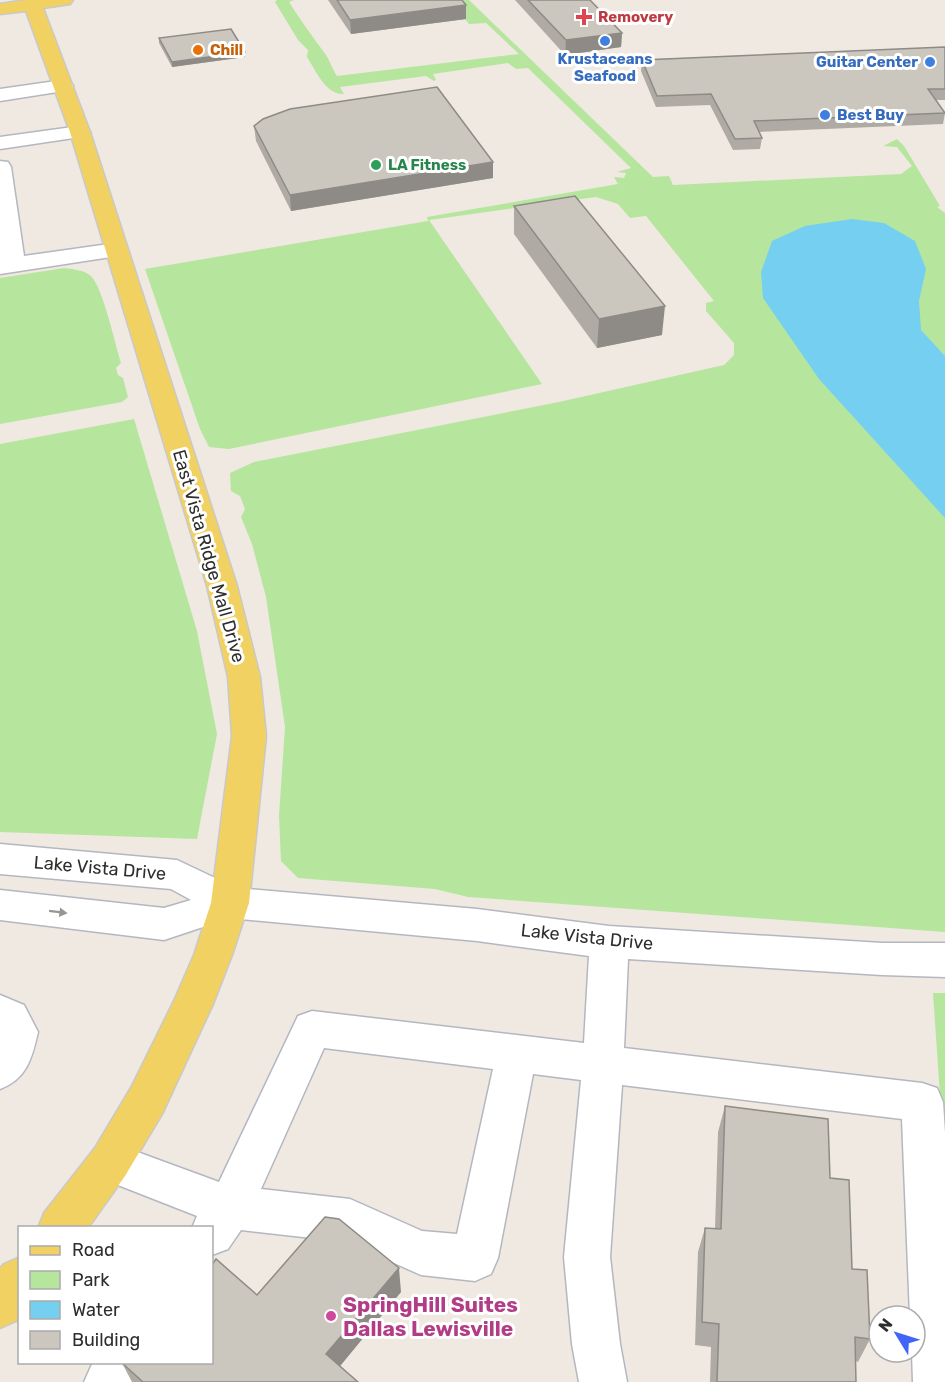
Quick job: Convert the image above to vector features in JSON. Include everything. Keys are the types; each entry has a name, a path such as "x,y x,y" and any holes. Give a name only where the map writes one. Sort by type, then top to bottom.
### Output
{"main road":[{"path":"0,9 64,0"},
{"name":"East Vista Ridge Mall Drive","path":"33,5 80,132 230,615 244,677 249,736 230,903 213,956 193,1004 147,1100 111,1162 61,1226"},
{"path":"0,1305 18,1282"}],"street":[{"path":"1,100 63,86"},
{"path":"0,143 80,132"},
{"path":"0,167 7,266 116,250"},
{"name":"Lake Vista Drive","path":"0,859 177,875 230,903"},
{"name":"Lake Vista Drive","path":"0,905 164,924 230,903 477,925 609,942 882,959 945,960"},
{"path":"603,1382 596,1344 587,1257 603,1064 609,942"},
{"path":"0,1014 10,1017 18,1032 13,1052 0,1070"},
{"path":"221,1220 312,1029 922,1102 937,1382"},
{"path":"111,1162 221,1220 350,1221 421,1253 475,1258 517,1053"},
{"path":"108,1382 121,1364"}],"green space":[{"path":"294,0 289,2 326,55 337,76 519,54 486,23 469,24 450,0 469,0 653,177 669,176 673,185 901,174 912,166 897,147 883,146 897,139 904,146 940,206 937,207 945,213 945,932 468,897 435,889 298,878 281,861 279,816 285,727 266,597 252,544 241,517 245,509 240,496 231,491 230,473 254,462 559,402 724,365 734,355 734,343 706,311 706,303 714,301 646,216 630,218 618,204 596,197 429,220 542,384 229,449 209,447 200,429 145,269 428,221 427,217 618,184 614,177 624,178 626,173 617,172 631,168 528,68 516,69 508,63 433,74 436,80 434,81 426,76 340,87 344,94 332,91 314,69 307,57 308,50 298,40 275,2"},
{"path":"64,268 85,272 91,276 100,292 121,363 116,368 118,375 123,378 128,397 122,402 0,424 0,278"},
{"path":"134,419 197,631 217,734 197,839 0,832 0,444"},
{"path":"933,993 945,993 945,1168"}],"water":[{"path":"852,219 884,223 915,241 926,269 919,301 921,330 945,356 945,518 819,379 763,298 761,272 772,241 805,226"}],"building":[{"path":"337,0 462,0 466,5 350,20"},
{"path":"528,0 590,0 622,33 566,40"},
{"name":"Chill","path":"231,29 245,52 172,62 159,38"},
{"name":"Best Buy","path":"945,47 945,89 928,89 945,113 754,121 762,138 735,139 711,94 657,96 642,60"},
{"name":"LA Fitness","path":"437,87 493,162 290,195 254,126 263,119 290,109"},
{"path":"575,196 665,306 599,319 514,206"},
{"path":"725,1106 828,1119 830,1178 849,1180 852,1269 867,1270 867,1339 855,1337 856,1382 717,1382 719,1324 702,1322 705,1228 721,1229"},
{"name":"SpringHill Suites Dallas Lewisville","path":"325,1217 339,1219 399,1268 326,1354 358,1382 143,1382 123,1364 213,1364 213,1264 216,1259 257,1295"}],"place":[{"name":"Removery","path":"584,17"},
{"name":"Krustaceans Seafood","path":"605,41"},
{"name":"Chill","path":"198,50"},
{"name":"Guitar Center","path":"930,62"},
{"name":"Best Buy","path":"825,115"},
{"name":"LA Fitness","path":"376,165"},
{"name":"SpringHill Suites Dallas Lewisville","path":"331,1316"}]}
